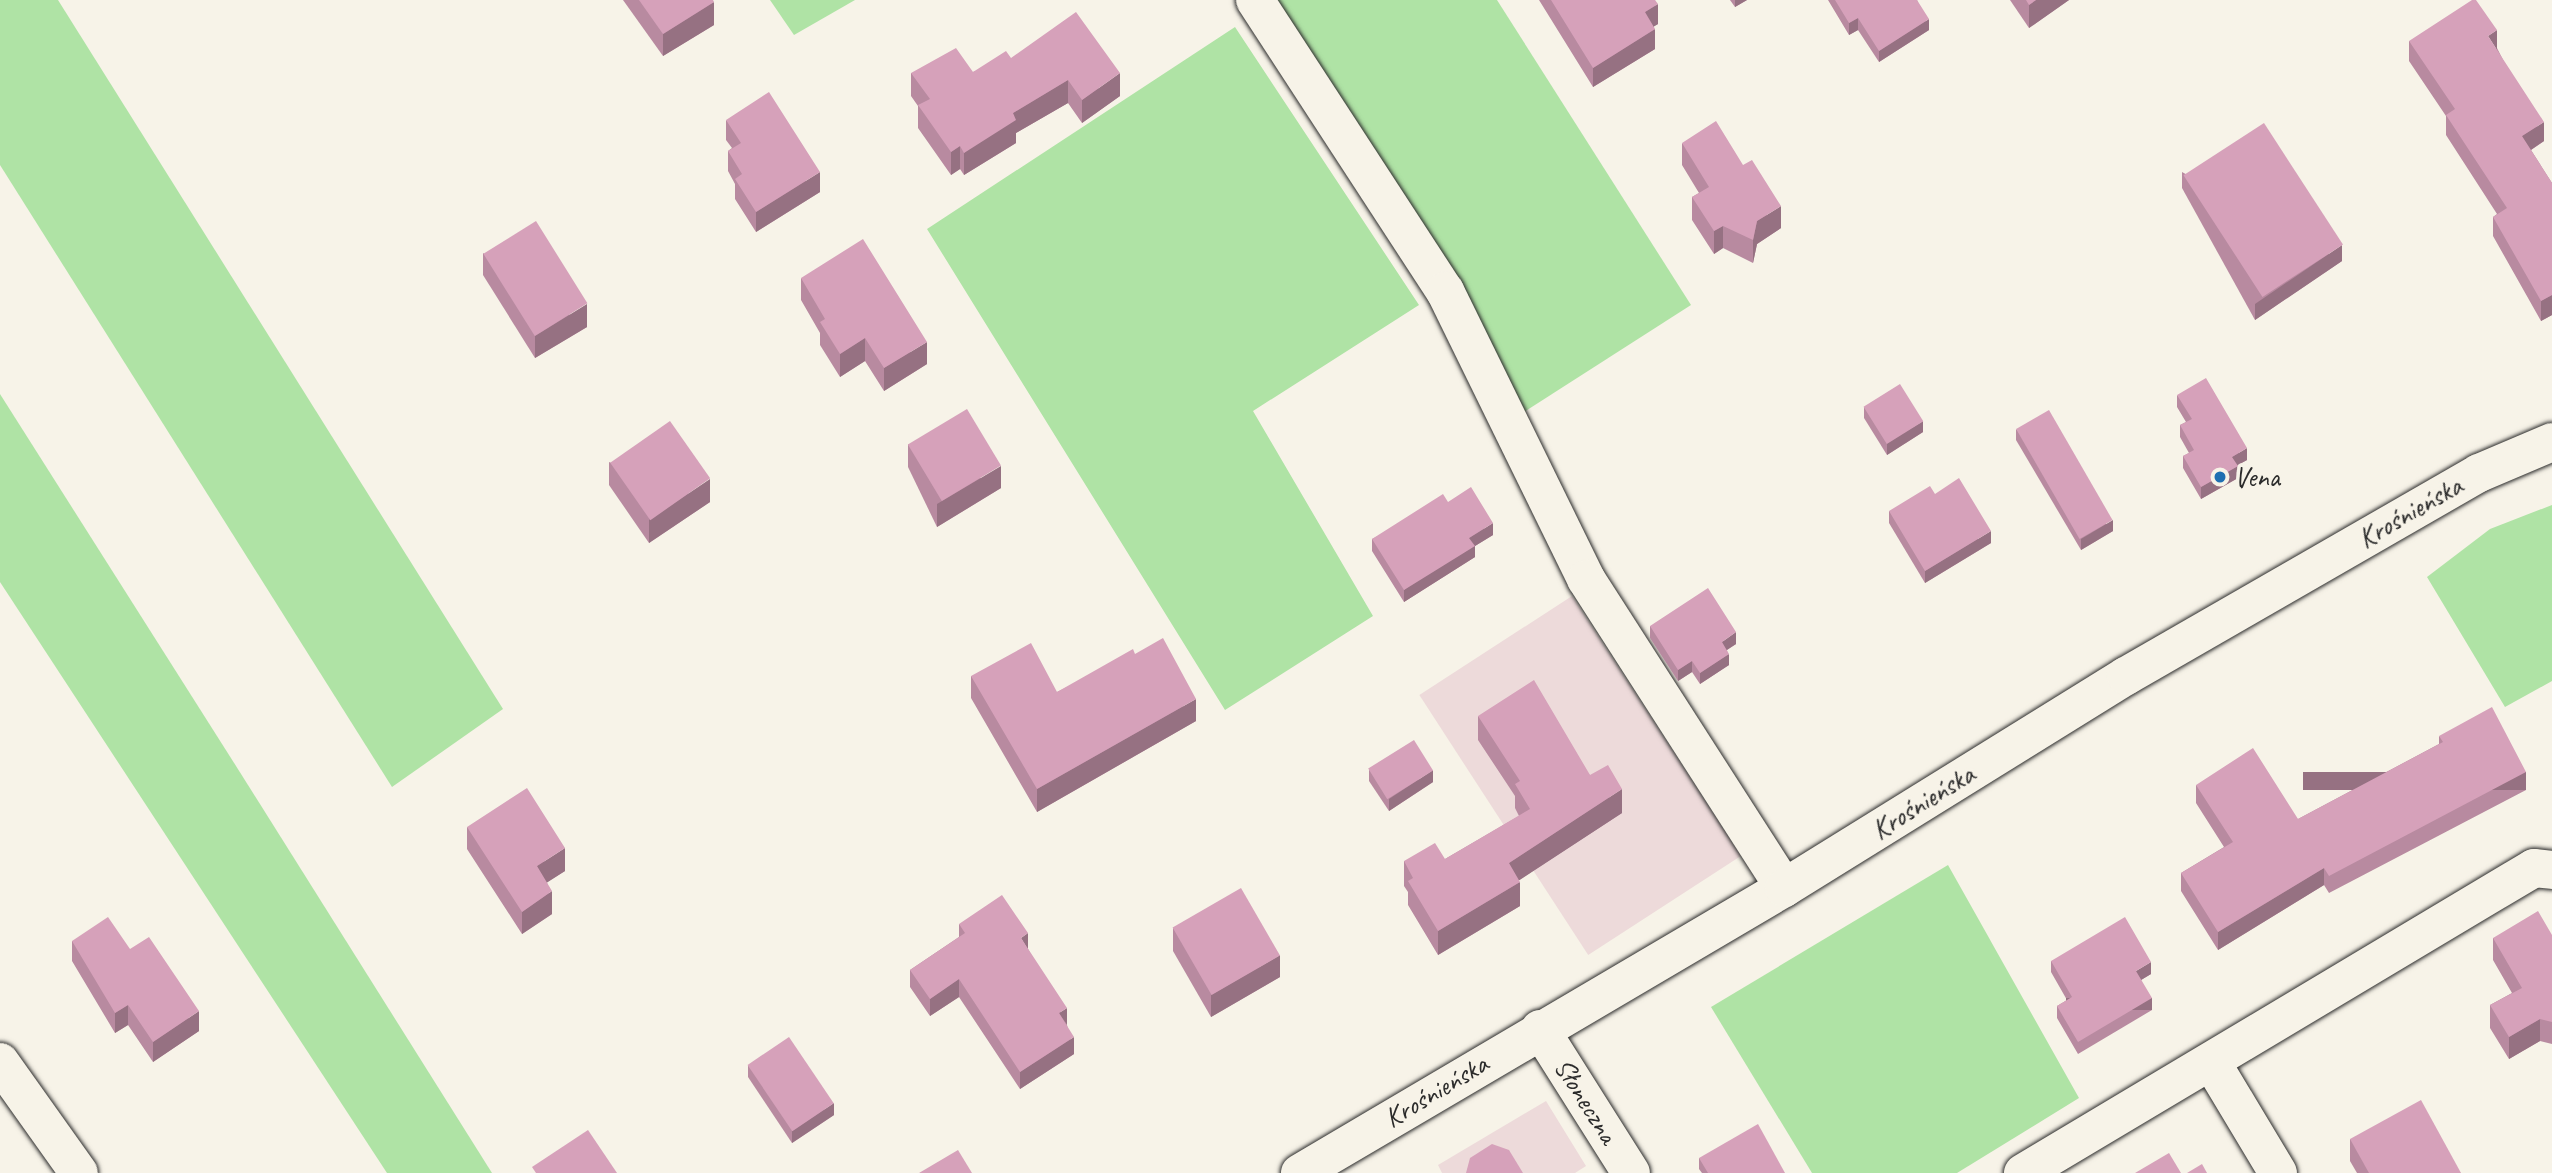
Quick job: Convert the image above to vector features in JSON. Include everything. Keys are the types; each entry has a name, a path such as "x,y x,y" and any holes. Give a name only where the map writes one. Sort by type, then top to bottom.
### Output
{"street":[{"path":"1255,0 1445,291 1586,579 1784,888"},
{"name":"Krośnieńska","path":"1300,1173 1541,1028 1784,888 2149,662 2479,473 2552,442"},
{"path":"2023,1173 2212,1063 2534,868 2552,870"},
{"name":"Słoneczna","path":"1541,1028 1631,1173"},
{"path":"0,1062 79,1173"},
{"path":"2212,1063 2278,1173"}],"shaded area":[{"path":"1572,596 1741,856 1588,955 1419,695"},
{"path":"1546,1101 1586,1166 1575,1173 1442,1173 1438,1165"}],"green space":[{"path":"0,0 58,0 503,709 392,787 0,165"},
{"path":"770,0 855,0 794,35"},
{"path":"1278,0 1497,0 1691,305 1521,414"},
{"path":"1235,27 1419,305 1253,411 1373,616 1225,710 927,229"},
{"path":"0,394 492,1173 387,1173 0,582"},
{"path":"2552,505 2552,681 2505,707 2427,577 2490,529"},
{"path":"1948,865 2079,1098 1957,1173 1812,1173 1711,1007"}],"building":[{"path":"639,0 713,0 714,2 663,34"},
{"path":"1551,0 1655,0 1658,4 1645,12 1655,29 1593,68"},
{"path":"1835,0 1917,0 1929,19 1879,51 1858,18 1849,23"},
{"path":"2476,0 2497,30 2488,36 2544,122 2522,136 2552,183 2552,295 2541,301 2493,217 2507,208 2446,115 2455,109 2409,41"},
{"path":"1076,12 1120,73 1082,100 1068,80 1013,113 1016,120 964,153 960,146 951,152 918,105 930,99 911,73 956,48 973,72 1006,51 1011,58"},
{"path":"769,92 820,172 756,212 735,179 742,174 728,151 741,143 726,120"},
{"path":"1716,121 1743,165 1752,160 1781,206 1757,221 1753,240 1723,226 1714,231 1692,197 1709,187 1682,143"},
{"path":"2264,123 2343,245 2262,297 2183,175"},
{"path":"536,221 587,303 535,336 483,254"},
{"path":"863,239 927,342 884,368 865,338 840,354 820,322 825,319 801,278"},
{"path":"2206,378 2247,448 2232,457 2238,466 2201,487 2183,456 2194,450 2180,425 2192,419 2177,395"},
{"path":"1900,384 1923,421 1887,444 1864,407"},
{"path":"967,409 1001,466 942,501 908,445"},
{"path":"2049,410 2112,520 2080,539 2016,429"},
{"path":"670,421 710,478 650,520 610,463"},
{"path":"1959,478 1991,531 1925,571 1889,511 1930,486 1935,494"},
{"path":"1471,487 1493,523 1469,538 1475,546 1404,590 1372,539 1443,494 1448,502"},
{"path":"1708,588 1736,632 1722,642 1729,654 1700,673 1692,661 1678,670 1650,626"},
{"path":"1163,638 1196,699 1037,789 971,676 1031,643 1057,692 1133,649 1135,654"},
{"path":"1534,680 1590,775 1608,765 1622,789 1509,863 1520,882 1438,931 1408,881 1413,878 1404,861 1435,843 1445,859 1530,809 1515,784 1520,781 1478,716"},
{"path":"2492,707 2526,772 2329,876 2324,868 2218,932 2181,873 2233,842 2196,785 2253,748 2298,819 2443,742 2439,736"},
{"path":"1414,740 1433,771 1387,799 1368,769"},
{"path":"527,788 565,848 537,866 552,891 522,912 467,827"},
{"path":"1241,888 1280,956 1212,995 1173,928"},
{"path":"1002,895 1028,933 1021,938 1067,1008 1059,1013 1074,1037 1020,1072 959,979 930,999 910,970 965,933 959,924"},
{"path":"2538,911 2552,935 2552,1022 2540,1019 2509,1037 2490,1005 2522,988 2493,938"},
{"path":"108,917 130,949 149,937 199,1011 153,1042 128,1005 115,1013 72,941"},
{"path":"2125,917 2151,962 2136,971 2152,998 2078,1042 2057,1006 2072,997 2051,961"},
{"path":"789,1037 834,1103 792,1131 748,1065"},
{"path":"2421,1100 2461,1173 2369,1173 2350,1139"},
{"path":"1758,1124 1785,1173 1708,1173 1699,1158"},
{"path":"588,1130 617,1173 536,1173 532,1167"},
{"path":"1492,1144 1509,1150 1523,1173 1466,1173 1470,1158"},
{"path":"958,1150 972,1173 919,1173"},
{"path":"2169,1153 2181,1173 2135,1173"},
{"path":"2202,1164 2207,1173 2187,1173"}],"place":[{"name":"Vena","path":"2220,477"}]}
